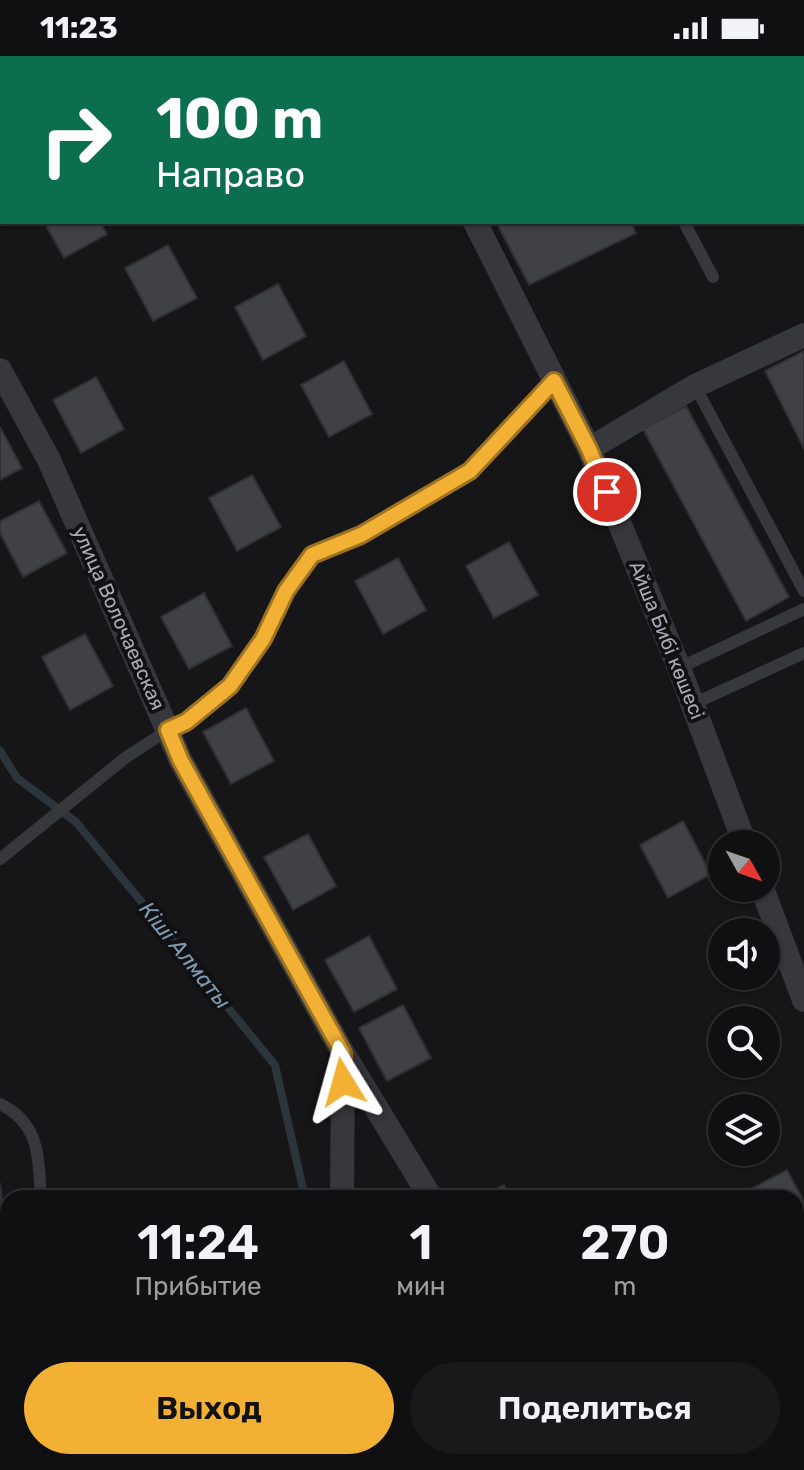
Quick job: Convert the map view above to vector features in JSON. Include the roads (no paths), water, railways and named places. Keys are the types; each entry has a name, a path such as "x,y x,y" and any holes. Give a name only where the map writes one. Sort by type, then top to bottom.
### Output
{"street":[{"name":"Айша Бибі көшесі","path":"476,224 589,449 679,668 740,830"},
{"path":"589,449 695,386 804,335"},
{"name":"улица Волочаевская","path":"0,370 49,460 181,761 343,1053 426,1190"},
{"path":"767,902 804,1000"},
{"path":"342,1190 343,1053"}],"lane":[{"path":"685,224 713,277"},
{"path":"0,859 125,758 186,722 230,686 263,639 286,591 312,555 361,535 470,471 554,381"},
{"path":"695,386 804,591"},
{"path":"679,668 804,609"},
{"path":"693,704 804,653"},
{"path":"0,1104 25,1123 34,1137 40,1190"}],"waterway":[{"name":"Кіші Алматы","path":"0,751 17,778 76,822 275,1065 303,1190"}]}
